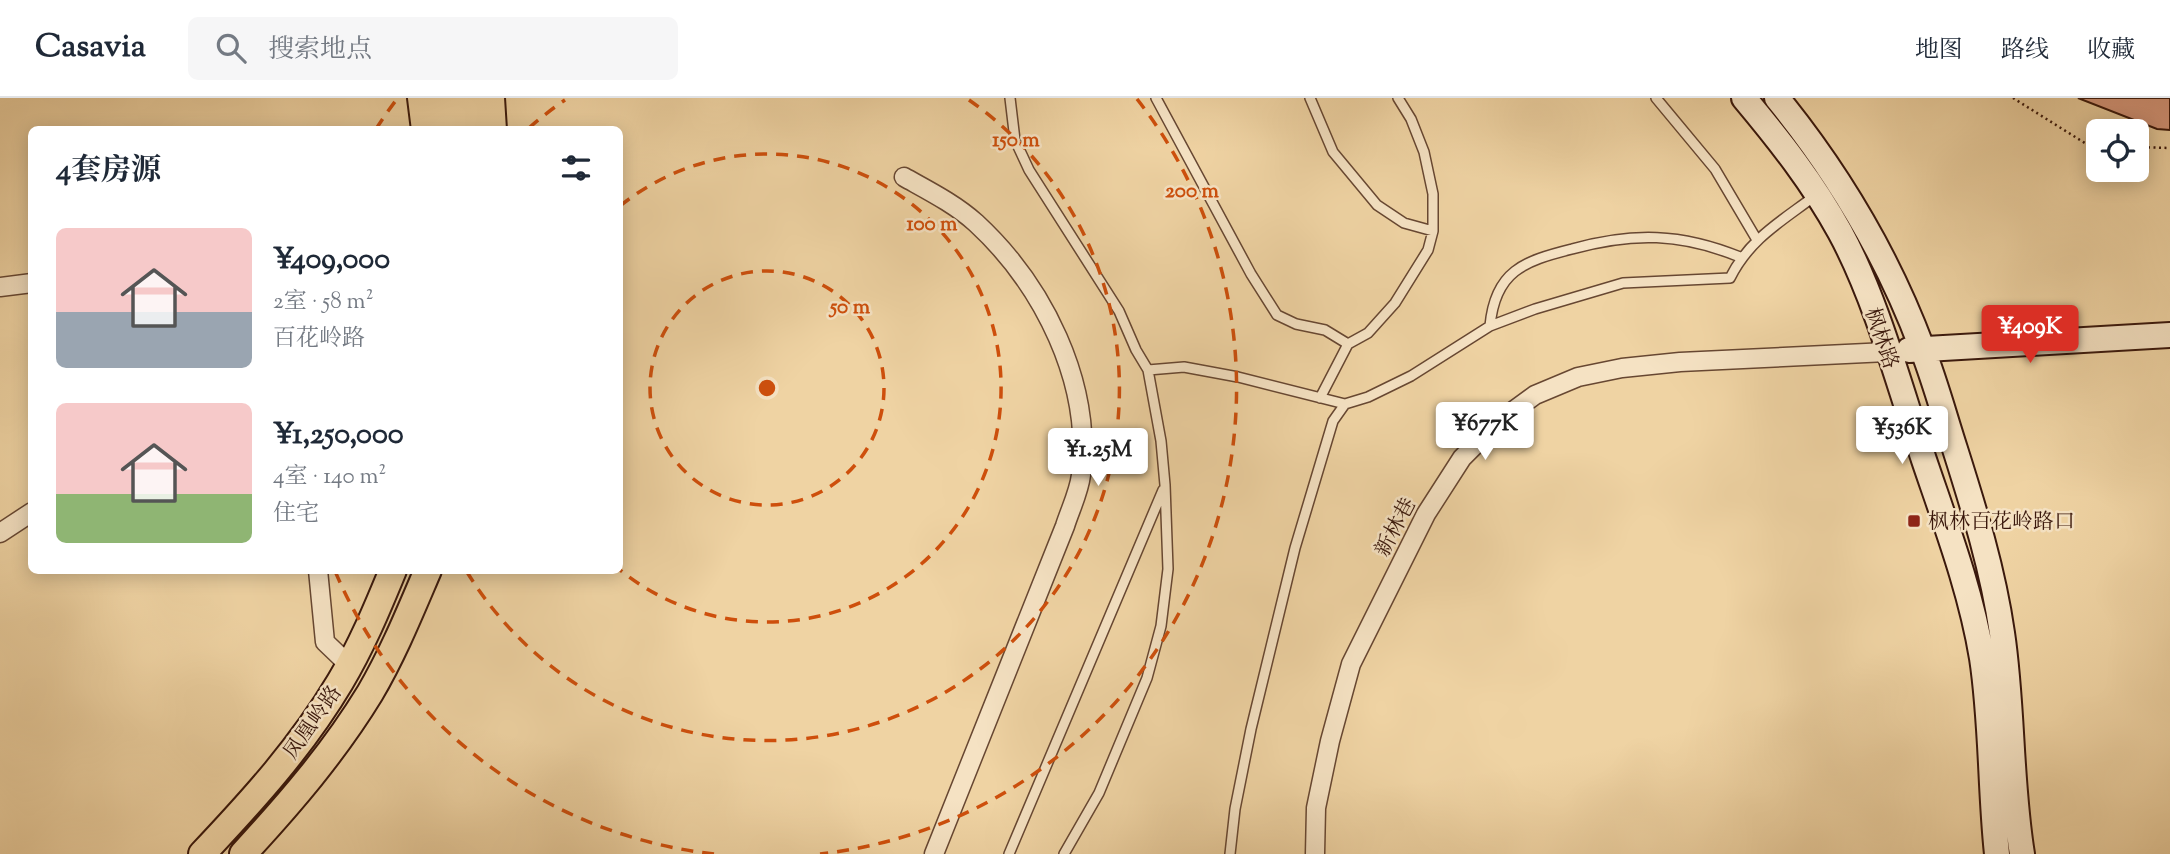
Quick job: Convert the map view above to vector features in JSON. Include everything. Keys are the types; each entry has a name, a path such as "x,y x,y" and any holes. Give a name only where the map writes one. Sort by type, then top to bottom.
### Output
{"main road":[{"path":"421,98 424,126"},
{"path":"444,98 447,126"},
{"path":"469,98 472,126"},
{"path":"491,98 494,126"},
{"name":"枫林路","path":"1744,98 1789,152 1818,194 1846,245 1887,352 1950,536 1976,627 1987,699 1997,854"},
{"name":"枫林路","path":"1777,98 1825,161 1852,203 1886,268 1922,349 1975,510 2003,633 2022,854"},
{"path":"1887,352 2170,335"},
{"name":"凤凰岭路","path":"202,854 261,790 317,718 363,639 391,574"},
{"name":"凤凰岭路","path":"243,854 292,801 345,733 394,649 426,574"}],"street":[{"path":"904,177 942,197 974,222 1002,251 1025,282 1057,335 1074,384 1082,425 1081,477 1065,526 934,854"},
{"path":"0,287 28,284"},
{"name":"新林巷","path":"1315,854 1316,808 1330,741 1351,664 1426,514 1462,458 1498,422 1535,395 1578,377 1622,368 1680,362 1887,352"},
{"path":"0,533 28,515"},
{"path":"318,574 324,642 349,665"}],"lane":[{"path":"1010,98 1015,140 1029,170 1113,300 1149,370 1161,441 1165,485 1168,569 1161,626 1147,678 1099,793 1064,854"},
{"path":"1156,98 1251,274 1277,315 1296,324 1325,330 1348,344"},
{"path":"1310,98 1333,152 1377,205 1404,223 1433,231"},
{"path":"1320,398 1348,344 1368,333 1395,303 1428,250 1433,231 1433,194 1424,152 1411,119 1398,98"},
{"path":"1656,98 1715,169 1757,240"},
{"path":"1149,370 1184,367 1238,377 1345,404 1368,397 1411,376 1490,326 1535,309 1623,283 1730,278 1740,257 1757,240 1818,194"},
{"path":"1490,326 1492,306 1504,283 1518,268 1538,257 1604,240 1642,237 1680,240 1716,247 1740,257"},
{"path":"1230,854 1235,809 1251,729 1295,548 1333,421 1345,404"},
{"path":"1009,854 1165,485"}],"path":[{"path":"2013,98 2086,144"},
{"path":"2149,147 2170,148"}],"building":[{"path":"2078,98 2170,98 2170,130 2149,126 2149,119 2132,119"}],"place":[{"name":"枫林百花岭路口","path":"1914,521"}]}
